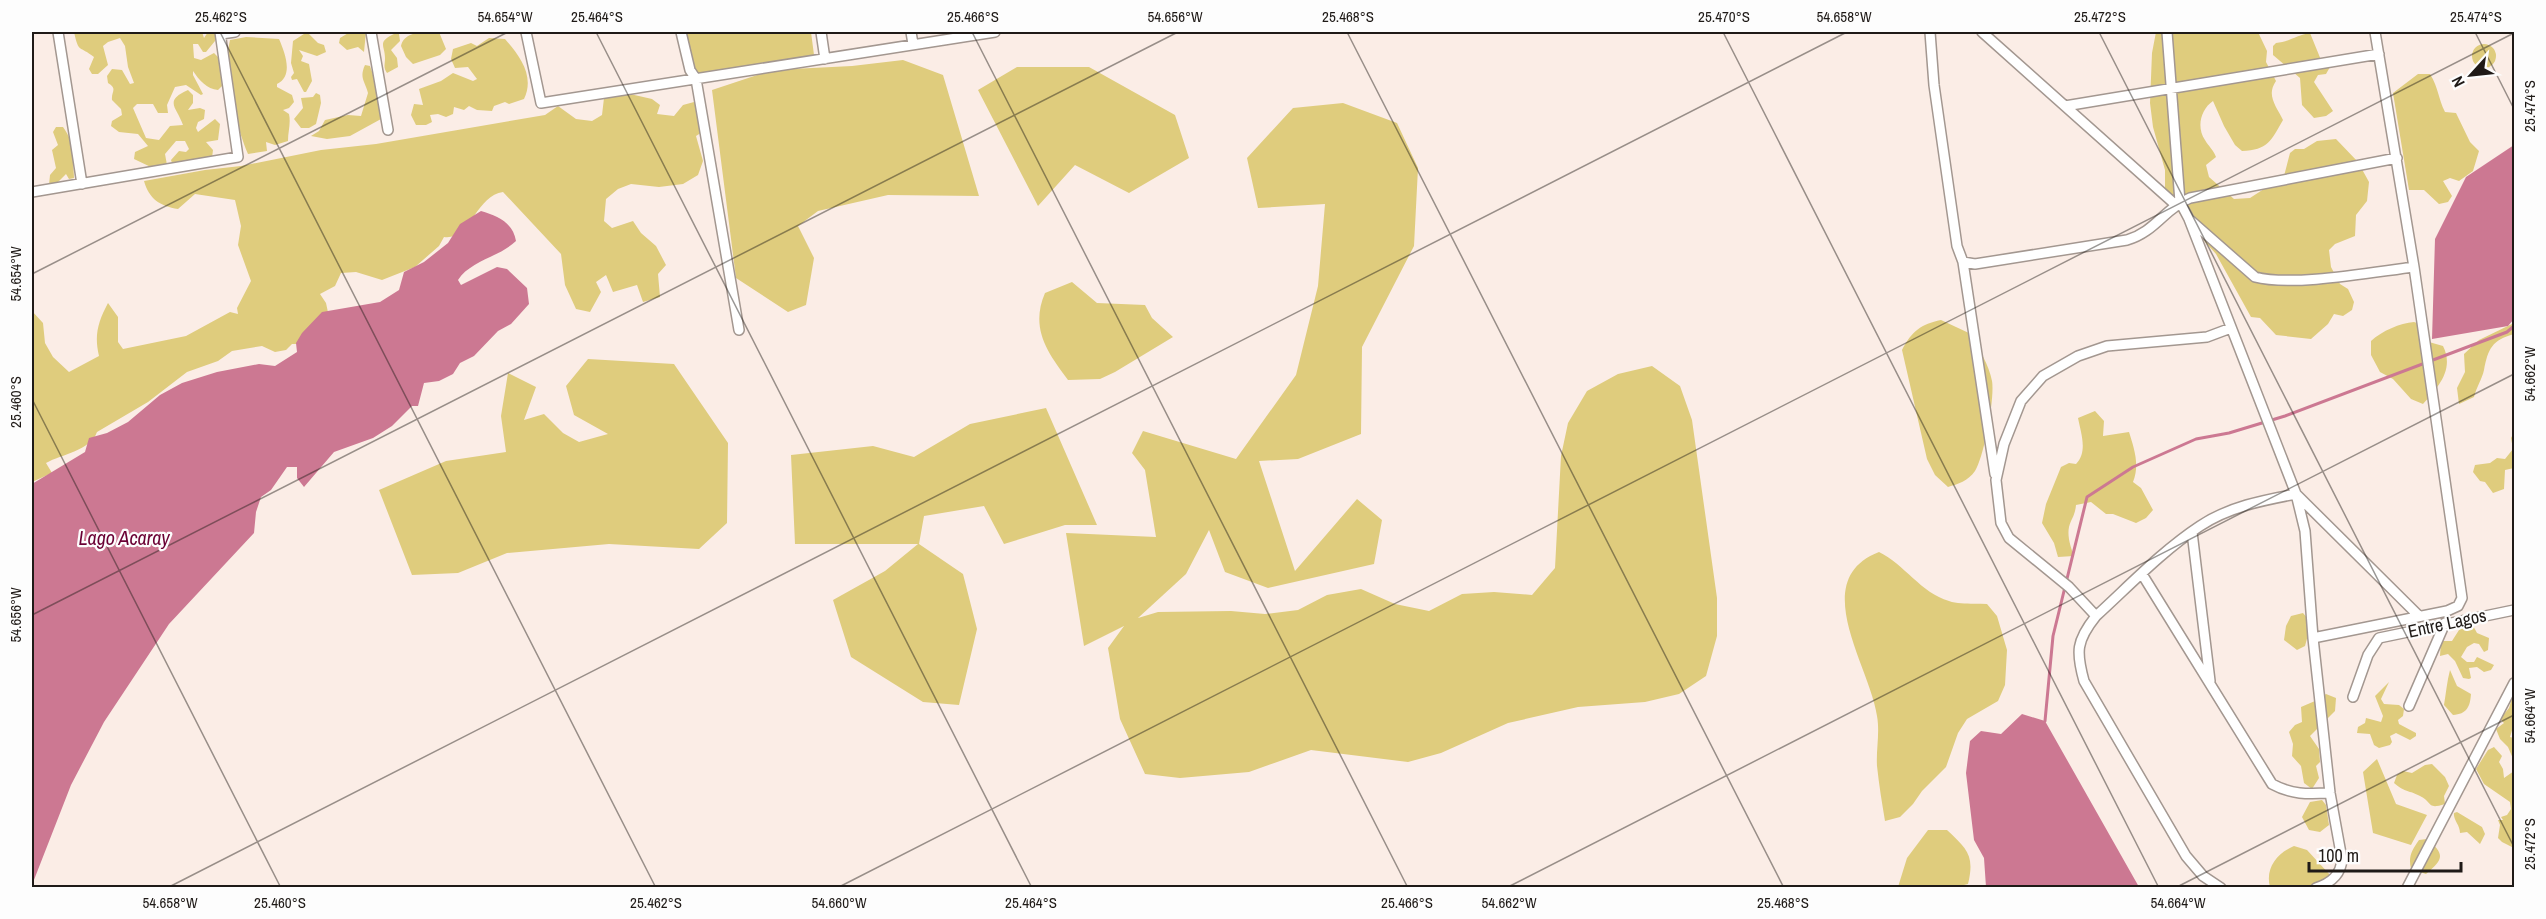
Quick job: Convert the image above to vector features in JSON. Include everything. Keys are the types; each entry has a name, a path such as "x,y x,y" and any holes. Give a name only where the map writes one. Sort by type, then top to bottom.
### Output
{"street":[{"path":"58,32 82,184"},
{"path":"32,192 238,157 220,33 235,32"},
{"path":"371,32 388,130"},
{"path":"526,32 541,103 993,32"},
{"path":"681,32 690,70 696,80 739,330"},
{"path":"821,32 825,59"},
{"path":"911,32 913,44"},
{"path":"1930,32 1934,85 1957,246 1963,262 2001,522 2005,534 2069,587 2096,616"},
{"path":"1982,32 2178,204 2189,219 2255,277 2310,279 2414,267"},
{"path":"2167,32 2178,204"},
{"path":"2313,638 2447,611 2457,606 2462,598 2414,267 2375,32"},
{"path":"2066,106 2379,54"},
{"path":"1963,262 1975,264 2138,237 2150,230 2178,204 2190,198 2397,159"},
{"path":"2189,219 2273,432 2296,494 2305,531 2313,638 2330,793 2342,859 2341,868 2336,876 2316,888"},
{"path":"1996,480 2004,444 2020,401 2043,376 2078,356 2107,346 2207,337 2231,328"},
{"path":"2296,494 2419,616"},
{"path":"2221,888 2203,876 2186,856 2084,681 2078,659 2079,641 2096,616 2202,524 2238,508 2296,494"},
{"path":"2192,532 2211,686"},
{"path":"2142,574 2272,784 2282,790 2303,795 2330,793"},
{"name":"Entre Lagos","path":"2353,697 2368,655 2379,638 2445,623 2512,613"},
{"path":"2409,706 2445,623"},
{"path":"2407,888 2514,684"}],"shaded area":[{"path":"74,32 202,32 204,38 208,32 215,32 215,41 206,52 203,52 198,44 193,44 194,58 201,60 214,53 219,58 222,86 218,90 204,84 193,71 203,94 201,95 186,85 175,87 167,105 168,113 158,113 153,104 137,104 133,108 146,138 159,140 170,126 183,125 175,109 174,101 188,90 193,95 193,103 188,110 200,108 205,110 204,119 198,122 196,128 198,132 215,119 220,124 218,140 206,142 213,150 212,158 172,163 171,160 179,151 186,152 189,149 185,141 176,141 165,154 167,165 155,169 134,159 135,152 148,146 138,134 119,132 111,126 112,121 122,115 121,109 112,100 113,89 108,83 107,76 112,69 122,70 130,84 134,83 128,67 125,46 120,38 103,46 108,65 98,74 92,74 89,69 94,57 80,48"},
{"path":"307,32 318,43 324,45 326,52 317,56 299,50 303,56 301,61 309,64 312,81 304,92 297,79 292,80 294,73 291,63 293,41"},
{"path":"350,32 366,32 364,52 358,47 347,50 339,43 340,38"},
{"path":"422,32 439,32 446,49 440,55 413,64 406,57 401,46 406,37"},
{"path":"679,32 811,32 814,55 686,76"},
{"path":"2156,32 2258,32 2267,51 2266,62 2276,81 2272,96 2283,120 2268,143 2258,149 2242,151 2235,145 2213,101 2205,109 2201,119 2202,135 2216,157 2206,165 2209,177 2234,199 2250,198 2284,176 2290,153 2295,149 2304,149 2317,141 2336,139 2358,162 2369,182 2367,201 2356,215 2355,236 2335,244 2329,250 2331,267 2340,284 2348,289 2354,302 2352,310 2343,316 2334,314 2328,324 2311,339 2276,335 2260,318 2251,317 2216,254 2179,213 2165,188 2165,170 2153,127 2150,103 2152,53"},
{"path":"396,33 399,34 400,41 391,50 397,58 398,67 387,73 383,44 386,39"},
{"path":"2310,33 2321,60 2329,63 2330,67 2326,74 2318,75 2314,82 2333,111 2326,116 2314,118 2302,105 2300,78 2273,55 2273,46 2276,43"},
{"path":"246,37 279,39 287,70 277,87 292,95 294,102 289,108 283,110 289,114 288,141 275,145 266,142 267,151 248,154 234,113 228,67 230,40"},
{"path":"489,38 505,39 521,59 528,82 524,99 494,106 492,111 477,110 469,106 464,110 454,107 453,114 446,117 438,114 430,115 432,122 426,125 416,125 411,115 414,104 423,105 419,89 441,81 453,73 473,81 477,79 468,67 455,68 451,59 453,49 471,43 477,46"},
{"path":"2479,44 2489,44 2496,51 2496,61 2489,68 2479,68 2472,61 2472,51"},
{"path":"903,60 943,75 979,196 888,195 818,211 798,226 814,258 806,305 788,312 736,278 712,90 772,70 852,66"},
{"path":"365,65 370,66 385,110 381,119 350,136 327,139 311,136 319,131 325,120 348,115 361,116 368,93 363,76"},
{"path":"1017,67 1089,67 1175,115 1189,158 1129,193 1075,165 1038,206 978,90"},
{"path":"2418,74 2430,74 2445,112 2456,113 2470,142 2479,151 2473,171 2459,181 2450,178 2443,181 2452,196 2448,202 2439,204 2424,190 2409,190 2393,93"},
{"path":"316,93 320,95 321,103 316,124 309,128 301,128 294,119 303,108 301,98 313,97"},
{"path":"630,94 652,99 660,105 657,114 674,116 683,105 694,102 702,112 707,129 696,136 703,161 698,175 683,184 659,187 631,184 618,189 606,199 604,221 612,228 633,221 641,233 656,246 666,265 658,274 660,297 643,302 637,285 613,292 606,275 596,282 601,292 590,312 576,309 565,285 561,254 503,192 486,201 460,232 444,237 439,246 415,267 382,280 356,272 341,273 335,286 320,294 326,303 329,317 305,344 292,344 286,350 275,352 262,346 232,351 218,361 187,372 148,402 97,432 82,448 46,463 52,473 32,482 32,311 43,323 45,343 53,357 69,372 99,356 98,329 108,303 118,317 118,342 123,349 186,336 230,312 238,314 237,308 251,281 238,245 241,226 235,200 195,194 178,209 172,208 156,201 149,193 144,181 241,166 321,150 376,144 545,115 558,106 576,119 592,121 602,115 604,98"},
{"path":"1343,103 1397,123 1418,168 1414,246 1362,347 1361,434 1298,459 1259,461 1295,571 1357,499 1382,520 1374,564 1268,588 1225,572 1209,530 1186,574 1138,618 1158,612 1231,611 1265,614 1298,610 1327,595 1361,589 1395,604 1429,611 1462,594 1494,592 1532,595 1555,568 1561,456 1568,423 1587,391 1618,374 1652,366 1680,386 1692,420 1717,598 1717,636 1706,676 1679,694 1645,702 1578,707 1508,723 1441,753 1408,762 1311,750 1249,772 1180,778 1145,774 1120,719 1108,648 1124,626 1084,646 1066,533 1156,537 1145,470 1132,453 1143,431 1236,459 1296,375 1318,286 1325,204 1258,208 1247,158 1293,108"},
{"path":"56,127 63,127 65,130 77,159 73,161 74,178 69,179 66,174 55,185 49,185 50,175 56,168 52,150 58,145 53,132"},
{"path":"1072,282 1097,303 1145,305 1152,318 1173,337 1100,379 1068,380 1053,360 1043,339 1039,317 1045,293"},
{"path":"1941,320 1971,334 1989,369 1992,381 1988,427 1978,464 1969,477 1948,487 1935,475 1927,459 1902,350 1918,329"},
{"path":"2414,322 2420,324 2429,342 2443,346 2447,363 2443,378 2423,404 2411,399 2393,379 2380,372 2371,355 2371,341 2375,337 2397,326"},
{"path":"2514,323 2514,334 2496,342 2489,351 2474,397 2459,404 2457,388 2465,372 2464,354 2479,340"},
{"path":"588,359 674,364 728,443 727,523 699,549 609,544 507,553 458,573 412,575 379,490 446,461 506,452 501,416 508,373 536,387 524,420 544,414 563,433 579,442 608,434 574,415 566,386"},
{"path":"1046,408 1097,525 1065,525 1004,544 984,506 924,516 919,544 963,574 977,629 959,705 923,702 851,657 833,600 885,571 918,544 795,544 791,455 873,446 914,457 970,424"},
{"path":"2095,411 2104,421 2103,436 2129,432 2136,463 2133,482 2141,488 2153,510 2146,518 2136,523 2113,514 2106,514 2091,502 2076,505 2069,531 2074,556 2058,557 2054,543 2042,523 2046,504 2061,467 2069,463 2076,464 2082,454 2083,442 2078,418"},
{"path":"2514,432 2514,468 2505,470 2504,489 2493,493 2473,472 2475,465 2490,463 2497,458 2505,459 2513,449 2511,438"},
{"path":"1879,552 1939,597 1958,603 1987,604 1997,616 2007,650 2005,685 1998,701 1967,719 1958,733 1946,767 1900,817 1885,821 1877,766 1877,716 1848,626 1845,603 1847,582 1858,565"},
{"path":"2303,613 2308,619 2308,635 2305,646 2297,650 2284,640 2286,626 2291,616"},
{"path":"2471,622 2477,633 2489,638 2488,650 2484,652 2479,644 2474,643 2467,647 2461,657 2467,662 2474,662 2477,657 2494,665 2491,670 2484,672 2477,667 2469,668 2471,678 2469,679 2463,678 2455,661 2448,654 2440,656 2441,641 2452,641 2459,630"},
{"path":"2450,670 2457,686 2471,694 2467,709 2453,715 2444,705"},
{"path":"2389,682 2381,699 2384,704 2399,705 2404,709 2403,716 2398,720 2399,724 2416,733 2416,736 2410,740 2396,733 2390,736 2392,742 2390,745 2379,748 2374,745 2370,734 2357,733 2358,727 2365,723 2366,718 2381,722 2383,716 2375,696"},
{"path":"2514,692 2514,724 2510,737 2514,738 2514,761 2496,729 2504,723 2500,719 2509,708"},
{"path":"2326,694 2336,698 2335,711 2310,736 2319,749 2320,762 2316,766 2319,778 2312,789 2304,783 2301,766 2292,756 2293,744 2289,732 2295,725 2302,722 2301,707"},
{"path":"2494,747 2502,756 2499,762 2504,778 2514,771 2514,848 2498,838 2500,825 2498,820 2503,820 2501,817 2507,815 2511,809 2510,802 2484,784 2476,769 2488,750"},
{"path":"2377,759 2396,804 2427,815 2411,845 2373,833 2363,772"},
{"path":"2432,764 2445,777 2449,786 2444,796 2445,804 2439,806 2432,806 2424,798 2394,783 2397,775 2403,771 2412,773 2425,765"},
{"path":"2322,800 2326,805 2329,825 2320,832 2309,830 2302,817 2310,802"},
{"path":"2457,812 2482,827 2485,834 2480,844 2467,832 2460,833 2454,816"},
{"path":"1928,830 1947,830 1960,842 1970,859 1968,884 1952,888 1898,887 1907,858"},
{"path":"2427,839 2437,849 2440,856 2426,874 2411,869 2410,857 2419,840"},
{"path":"2294,846 2307,850 2331,876 2325,887 2270,887 2269,874 2274,862 2282,853"}],"water":[{"path":"2514,145 2514,319 2508,326 2432,339 2435,239 2466,177"},
{"name":"Lago Acaray","path":"481,211 508,224 516,241 470,268 458,280 461,285 497,267 507,269 527,288 529,304 511,324 498,331 474,356 460,363 453,374 439,381 424,383 418,406 412,406 392,426 373,438 334,452 304,487 297,478 297,467 287,467 271,490 261,497 256,512 254,533 169,624 104,722 71,785 32,885 32,484 85,452 89,438 107,433 128,422 160,395 182,383 217,372 259,364 275,366 297,352 296,343 302,333 322,312 380,302 399,290 404,272 424,262 448,243 460,224"},
{"path":"2022,714 2045,721 2139,887 1986,887 1984,858 1974,840 1966,773 1970,741 1981,731 2001,734"}],"waterway":[{"path":"2045,721 2053,636 2087,497 2133,467 2196,439 2229,433 2285,416 2507,332 2514,326"}]}
